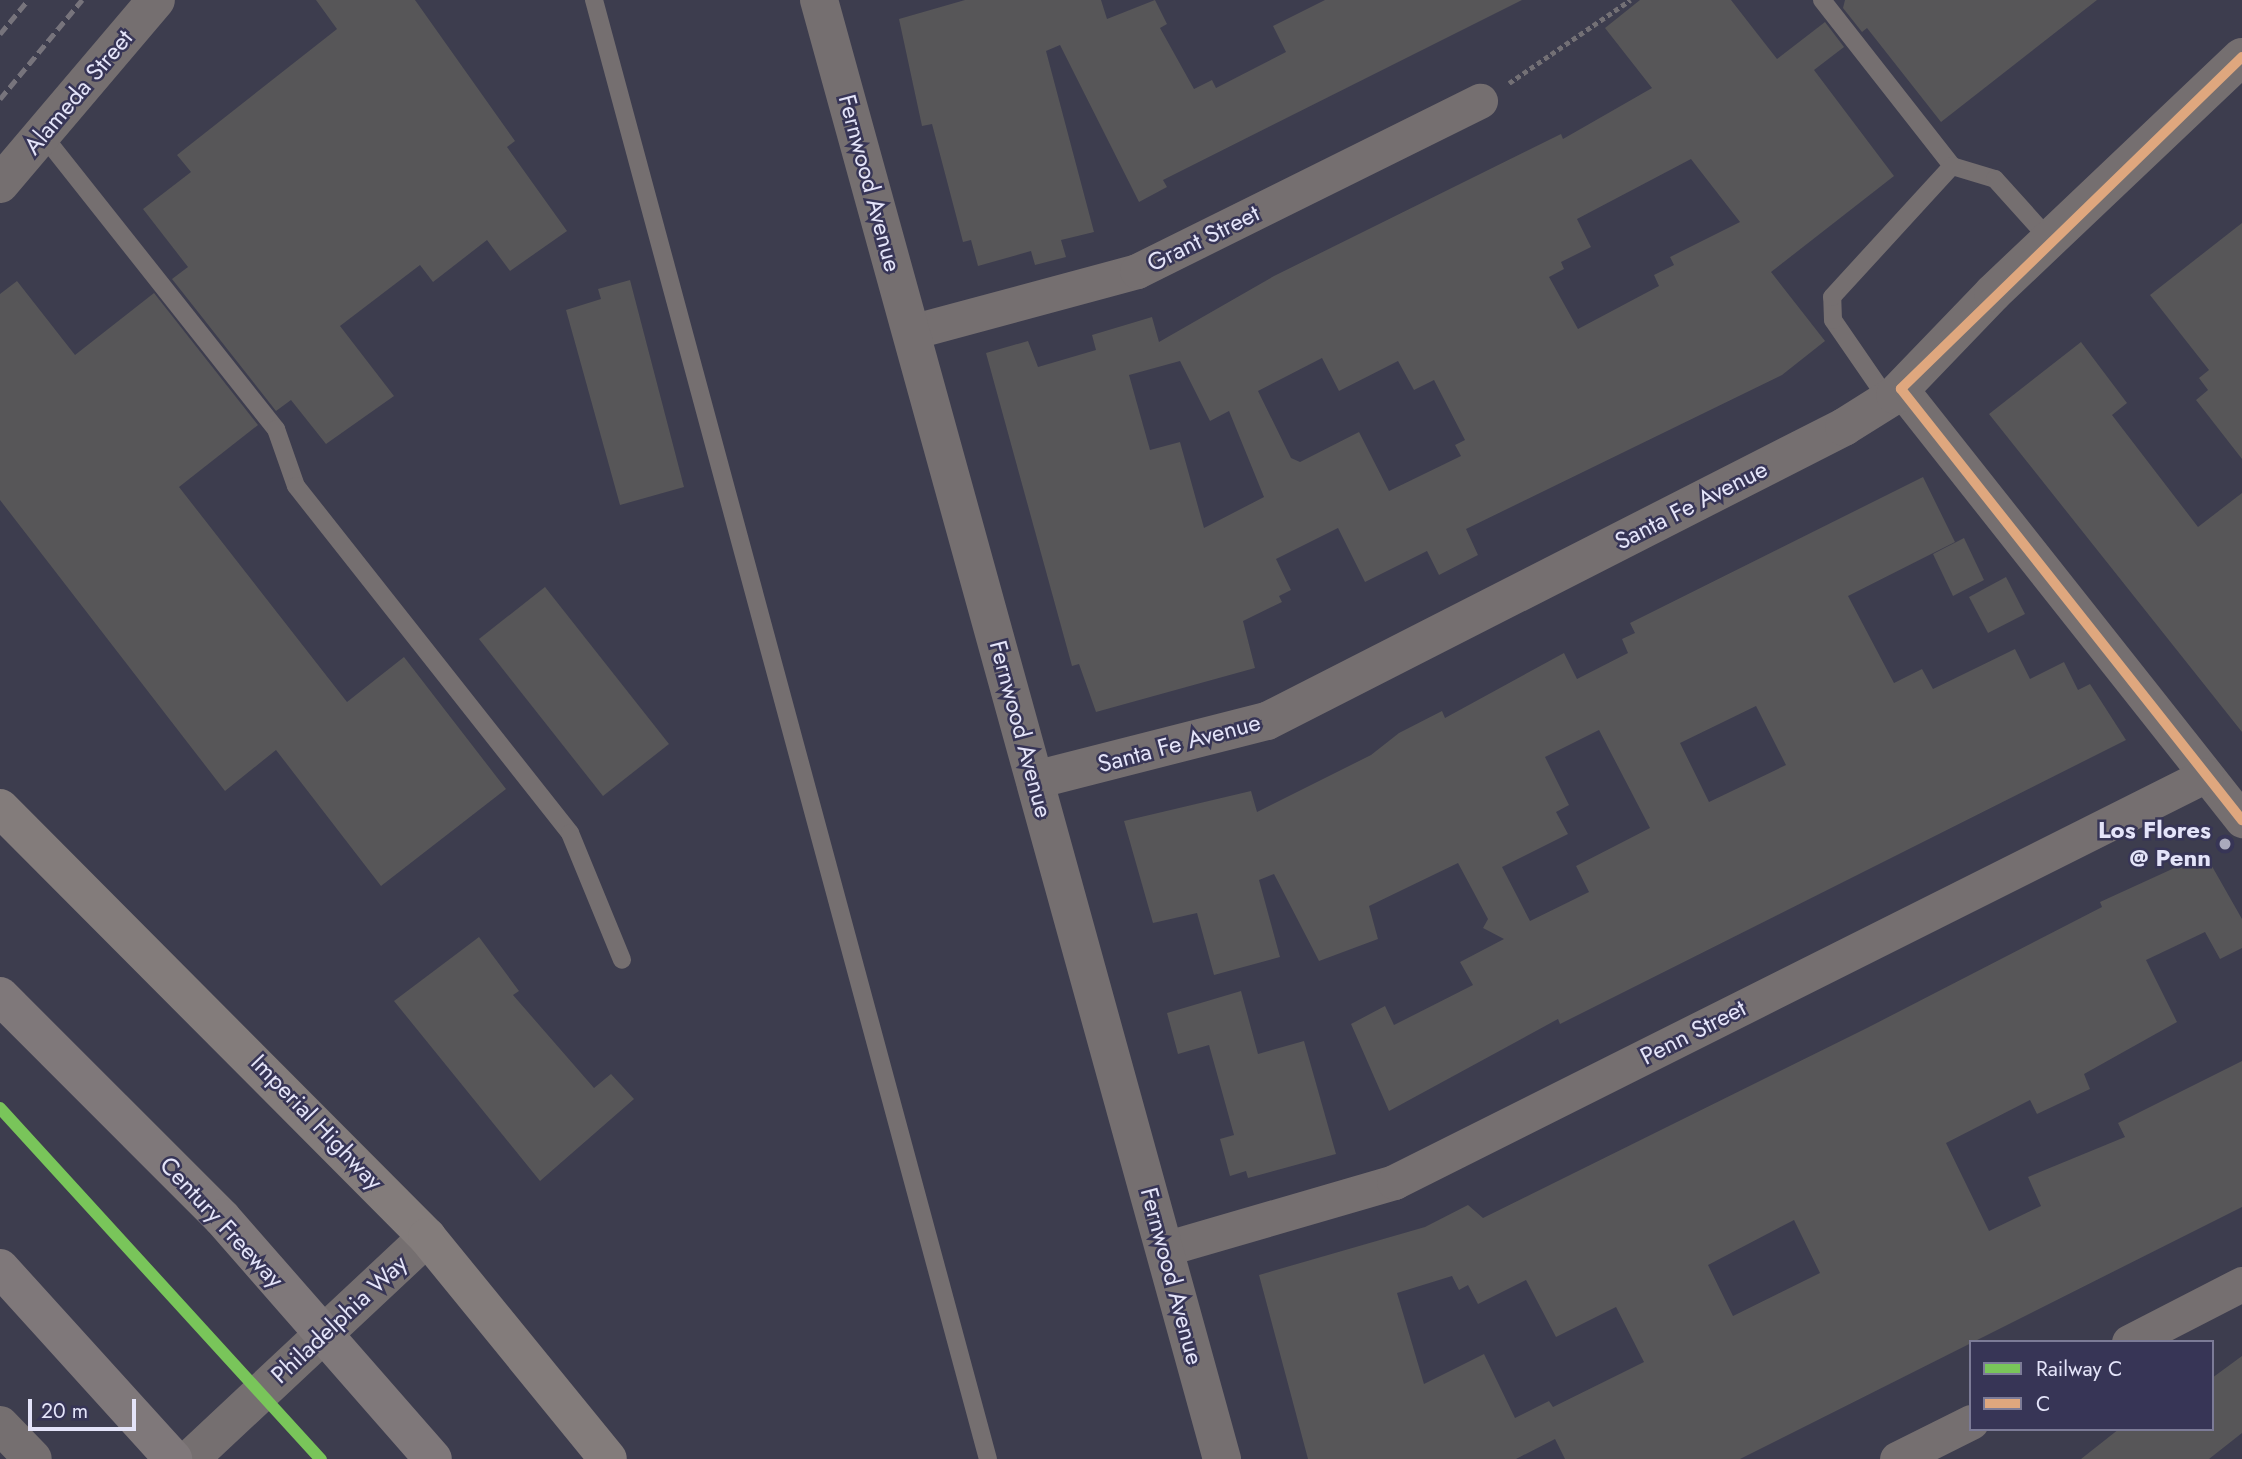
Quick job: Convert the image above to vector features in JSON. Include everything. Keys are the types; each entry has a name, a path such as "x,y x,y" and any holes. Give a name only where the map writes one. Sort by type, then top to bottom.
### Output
{"highway":[{"name":"Century Freeway","path":"0,996 222,1218 433,1459"},
{"path":"0,1268 173,1459"}],"main road":[{"name":"Imperial Highway","path":"0,808 427,1237 608,1459"}],"street":[{"name":"Alameda Street","path":"0,184 156,0"},
{"name":"Fernwood Avenue","path":"819,0 1223,1459"},
{"name":"Santa Fe Avenue","path":"1035,780 1267,720 1894,394 2049,239 2242,58"},
{"name":"Grant Street","path":"911,331 1138,271 1480,101"},
{"path":"1894,394 2242,820"},
{"name":"Penn Street","path":"1164,1249 1394,1182 2206,775"},
{"name":"Philadelphia Way","path":"190,1459 427,1237"},
{"path":"2133,1340 2242,1284"},
{"path":"1897,1459 1969,1423"},
{"path":"0,1425 33,1459"}],"lane":[{"path":"594,0 988,1459"},
{"path":"1824,3 1952,166 1996,179 2049,239"},
{"path":"42,134 276,429 296,486 569,833 622,960"},
{"path":"1894,394 1833,320 1836,290 1952,166"}],"path":[{"path":"1480,101 1630,0"}],"building":[{"path":"316,0 415,0 515,141 507,147 567,231 510,271 487,240 433,282 420,265 340,326 394,396 326,444 291,400 276,411 172,279 188,267 143,209 191,172 177,155 337,29"},
{"path":"965,0 1101,0 1107,19 1155,0 1167,24 1160,28 1194,89 1212,80 1216,88 1286,52 1273,26 1325,0 1522,0 1163,180 1167,187 1139,202 1060,45 1046,51 1094,232 1061,240 1066,257 1035,265 1031,251 978,266 971,240 963,242 932,124 922,126 899,19"},
{"path":"1640,0 1731,0 1777,59 1825,22 1844,47 1814,70 1894,176 1771,272 1825,341 1782,375 1466,529 1478,555 1439,575 1427,551 1365,582 1338,528 1276,559 1291,590 1279,596 1282,602 1243,621 1255,668 1096,712 1079,664 1072,666 986,353 1028,341 1038,367 1096,350 1092,335 1152,317 1159,342 1274,276 1561,134 1563,139 1652,88 1605,28","holes":["1691,159 1740,222 1670,257 1674,265 1654,275 1659,286 1578,329 1549,277 1564,269 1561,262 1591,247 1577,219","1322,358 1339,391 1398,361 1414,390 1434,380 1465,440 1455,445 1461,456 1389,491 1359,432 1300,462 1291,458 1258,391","1180,361 1210,421 1229,411 1264,497 1204,528 1180,442 1150,450 1129,375"]},
{"path":"1845,0 2097,0 1941,122 1867,28 1862,32 1843,8"},
{"path":"2242,223 2242,459 2196,400 2208,390 2199,378 2209,370 2150,295"},
{"path":"630,280 684,487 620,505 566,310 601,299 598,289"},
{"path":"17,281 75,355 154,293 258,425 179,487 347,702 404,657 506,789 381,886 276,750 225,791 0,500 0,294"},
{"path":"2081,342 2127,403 2112,415 2198,527 2242,493 2242,732 1989,414"},
{"path":"1923,477 1955,542 1848,596 1894,683 1922,669 1933,689 2015,649 2030,679 2064,662 2078,690 2090,684 2126,740 1560,1024 1558,1019 1389,1111 1351,1024 1385,1006 1394,1025 1473,985 1460,962 1504,939 1483,928 1488,919 1458,863 1369,906 1378,939 1319,961 1274,874 1259,880 1280,957 1214,975 1197,913 1153,923 1124,821 1251,791 1257,812 1371,755 1399,733 1442,711 1445,718 1564,653 1577,679 1628,653 1622,639 1635,633 1630,623","holes":["1756,706 1786,765 1709,802 1680,743","1599,730 1650,828 1576,866 1589,892 1530,921 1502,867 1568,834 1556,812 1569,805 1545,757"]},
{"path":"1964,538 1984,580 1953,596 1933,554"},
{"path":"2006,577 2025,614 1988,633 1969,597"},
{"path":"545,587 669,744 603,796 479,639"},
{"path":"2205,854 2242,919 2242,948 2220,959 2205,932 2146,960 2177,1022 2084,1074 2090,1089 2037,1114 2030,1100 1946,1143 1989,1231 2041,1206 2028,1177 2125,1137 2118,1123 2242,1061 2242,1207 1977,1340 1969,1340 1969,1344 1740,1459 1565,1459 1555,1439 1516,1459 1308,1459 1259,1275 1425,1227 1468,1205 1483,1218 1867,1028 2102,907 2100,902","holes":["1794,1220 1820,1273 1733,1316 1708,1265","1452,1276 1459,1290 1468,1285 1478,1304 1526,1280 1556,1337 1616,1307 1644,1362 1553,1407 1549,1401 1515,1418 1484,1354 1424,1384 1397,1293"]},
{"path":"479,937 519,991 513,995 594,1088 611,1074 634,1099 540,1181 394,1001"},
{"path":"1241,991 1258,1054 1304,1041 1336,1154 1248,1178 1246,1171 1230,1176 1220,1139 1234,1135 1209,1045 1178,1054 1167,1013"},
{"path":"2242,1356 2242,1433 2209,1459 2081,1459 2116,1431 2214,1431 2214,1377"}],"railway":[{"path":"0,34 28,0"},
{"path":"0,99 82,0"}],"rail line":[{"name":"C","path":"0,1108 321,1459"}],"transit line":[{"name":"C","path":"2242,57 1901,389 2242,820"}],"place":[{"name":"Los Flores @ Penn","path":"2225,844"}]}
